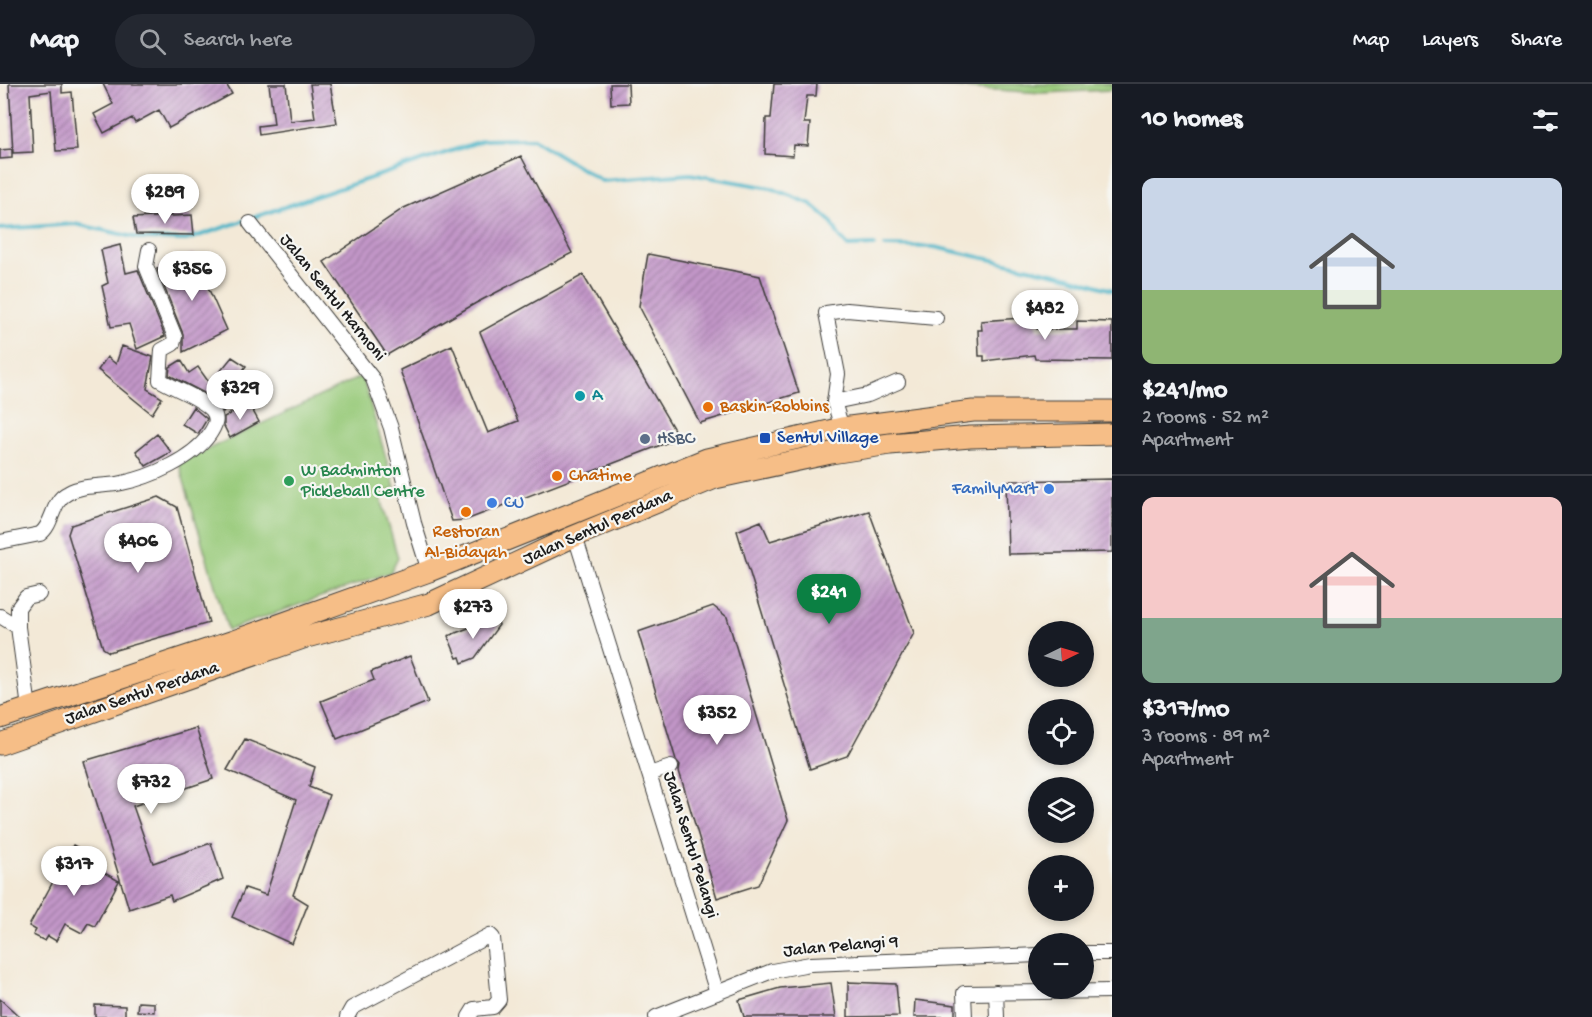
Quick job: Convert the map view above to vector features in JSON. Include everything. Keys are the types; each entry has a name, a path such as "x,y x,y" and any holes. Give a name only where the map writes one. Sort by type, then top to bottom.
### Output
{"main road":[{"name":"Jalan Sentul Perdana","path":"0,744 303,638 429,604 575,536 715,478 853,441 885,422 985,410 1112,411"},
{"name":"Jalan Sentul Perdana","path":"0,718 234,641 703,460 816,434 853,441 1112,434"},
{"path":"303,638 420,594 428,568 452,583 494,569 512,566"}],"street":[{"name":"Jalan Sentul Harmoni","path":"250,223 373,379 392,428 428,568"},
{"path":"0,542 40,534 46,530 56,506 64,495 76,489 122,483 145,477 201,447 216,425 216,416 210,408 160,380 162,350 173,344 175,337 146,266 149,250"},
{"path":"853,441 834,402 838,374 826,313 847,310 936,318"},
{"path":"834,402 868,395 898,382"},
{"name":"Jalan Sentul Pelangi","path":"575,536 717,993"},
{"path":"29,708 18,627 18,608 26,597 39,594"},
{"path":"0,616 18,627"},
{"path":"649,774 671,767"},
{"path":"347,1017 352,1008 490,935 493,938 499,1000 494,1006 474,1009 469,1017"},
{"path":"1094,953 1112,953"},
{"name":"Jalan Pelangi 9","path":"656,1017 772,971 810,964 1028,955"},
{"path":"965,1017 964,993 1112,991"},
{"path":"996,992 997,1017"}],"green space":[{"path":"902,84 1112,84 1112,90 1043,93"},
{"name":"W Badminton Pickleball Centre","path":"362,376 395,488 380,495 398,558 391,572 228,630 178,461 202,452"}],"building":[{"path":"9,84 62,84 62,93 72,92 77,150 56,151 51,91 30,94 33,152 13,153"},
{"path":"103,84 226,84 232,94 169,128 159,110 135,123 132,118 104,133 94,114 113,104"},
{"path":"269,84 286,84 290,121 315,118 310,84 330,84 337,123 259,135 258,126 274,124"},
{"path":"610,84 628,84 629,103 611,104"},
{"path":"774,84 817,84 816,96 807,96 804,123 810,123 808,146 794,145 793,156 765,154 766,118 771,118"},
{"path":"12,149 12,158 0,159 0,150"},
{"path":"521,156 572,253 476,303 387,355 324,262 404,208"},
{"path":"192,215 194,235 136,234 133,218"},
{"path":"120,245 126,273 138,270 165,336 137,349 129,324 111,327 102,286 108,283 101,250"},
{"path":"193,254 227,330 183,352 183,334 157,269"},
{"path":"648,254 760,276 799,393 700,423 639,306"},
{"name":"A","path":"583,275 679,438 466,520 452,521 400,370 452,345 488,433 518,421 480,332"},
{"path":"1036,317 1037,329 1077,329 1077,321 1112,322 1112,360 1035,359 1034,355 984,361 984,356 979,356 978,330 982,330 981,321"},
{"path":"122,346 153,357 147,389 162,398 152,414 98,370 107,357 116,364"},
{"path":"232,357 246,366 231,388 238,393 223,412 218,403 206,394 169,375 170,367 181,360 189,373 198,367 210,384"},
{"path":"249,404 259,422 230,438 224,426 224,417"},
{"path":"193,407 207,419 198,434 182,424"},
{"path":"157,434 171,452 146,466 136,451"},
{"path":"1112,479 1112,552 1008,554 1006,481"},
{"path":"159,497 177,507 209,623 109,652 103,648 68,534 71,525"},
{"path":"869,511 914,633 847,756 810,769 737,531 761,521 770,541"},
{"path":"713,606 727,617 788,820 758,885 717,898 679,771 680,765 676,760 638,632"},
{"path":"496,617 499,625 475,658 462,663 460,657 457,658 448,636"},
{"path":"410,656 428,702 337,739 321,701 374,680 371,672"},
{"path":"196,728 213,779 133,806 153,863 211,843 223,879 172,901 170,895 129,909 84,761"},
{"path":"245,739 315,767 309,787 329,795 293,895 308,904 292,944 232,917 245,888 266,895 296,800 227,770"},
{"path":"73,845 97,858 92,866 119,881 95,926 88,923 82,933 65,924 56,941 48,936 45,941 33,935 36,930 29,926"},
{"path":"848,982 896,984 899,1016 848,1017"},
{"path":"831,983 836,1017 744,1017 739,1000 780,988"},
{"path":"0,999 20,1017 0,1017"},
{"path":"915,1000 955,1005 955,1017 914,1017"},
{"path":"138,1002 154,1003 154,1012 137,1011"},
{"path":"95,1005 125,1006 125,1017 95,1017"}],"waterway":[{"path":"0,229 75,224 143,239 186,240 484,140 533,139 602,181 690,174 771,188 811,204 831,221 839,236 848,246 874,245"},
{"path":"885,246 934,247 1070,277 1112,290"}],"place":[{"name":"A","path":"580,396"},
{"name":"Baskin-Robbins","path":"708,407"},
{"name":"Sentul Village","path":"765,438"},
{"name":"HSBC","path":"645,439"},
{"name":"Chatime","path":"557,476"},
{"name":"W Badminton Pickleball Centre","path":"289,481"},
{"name":"FamilyMart","path":"1049,489"},
{"name":"CU","path":"492,503"},
{"name":"Restoran Al-Bidayah","path":"466,512"}]}
